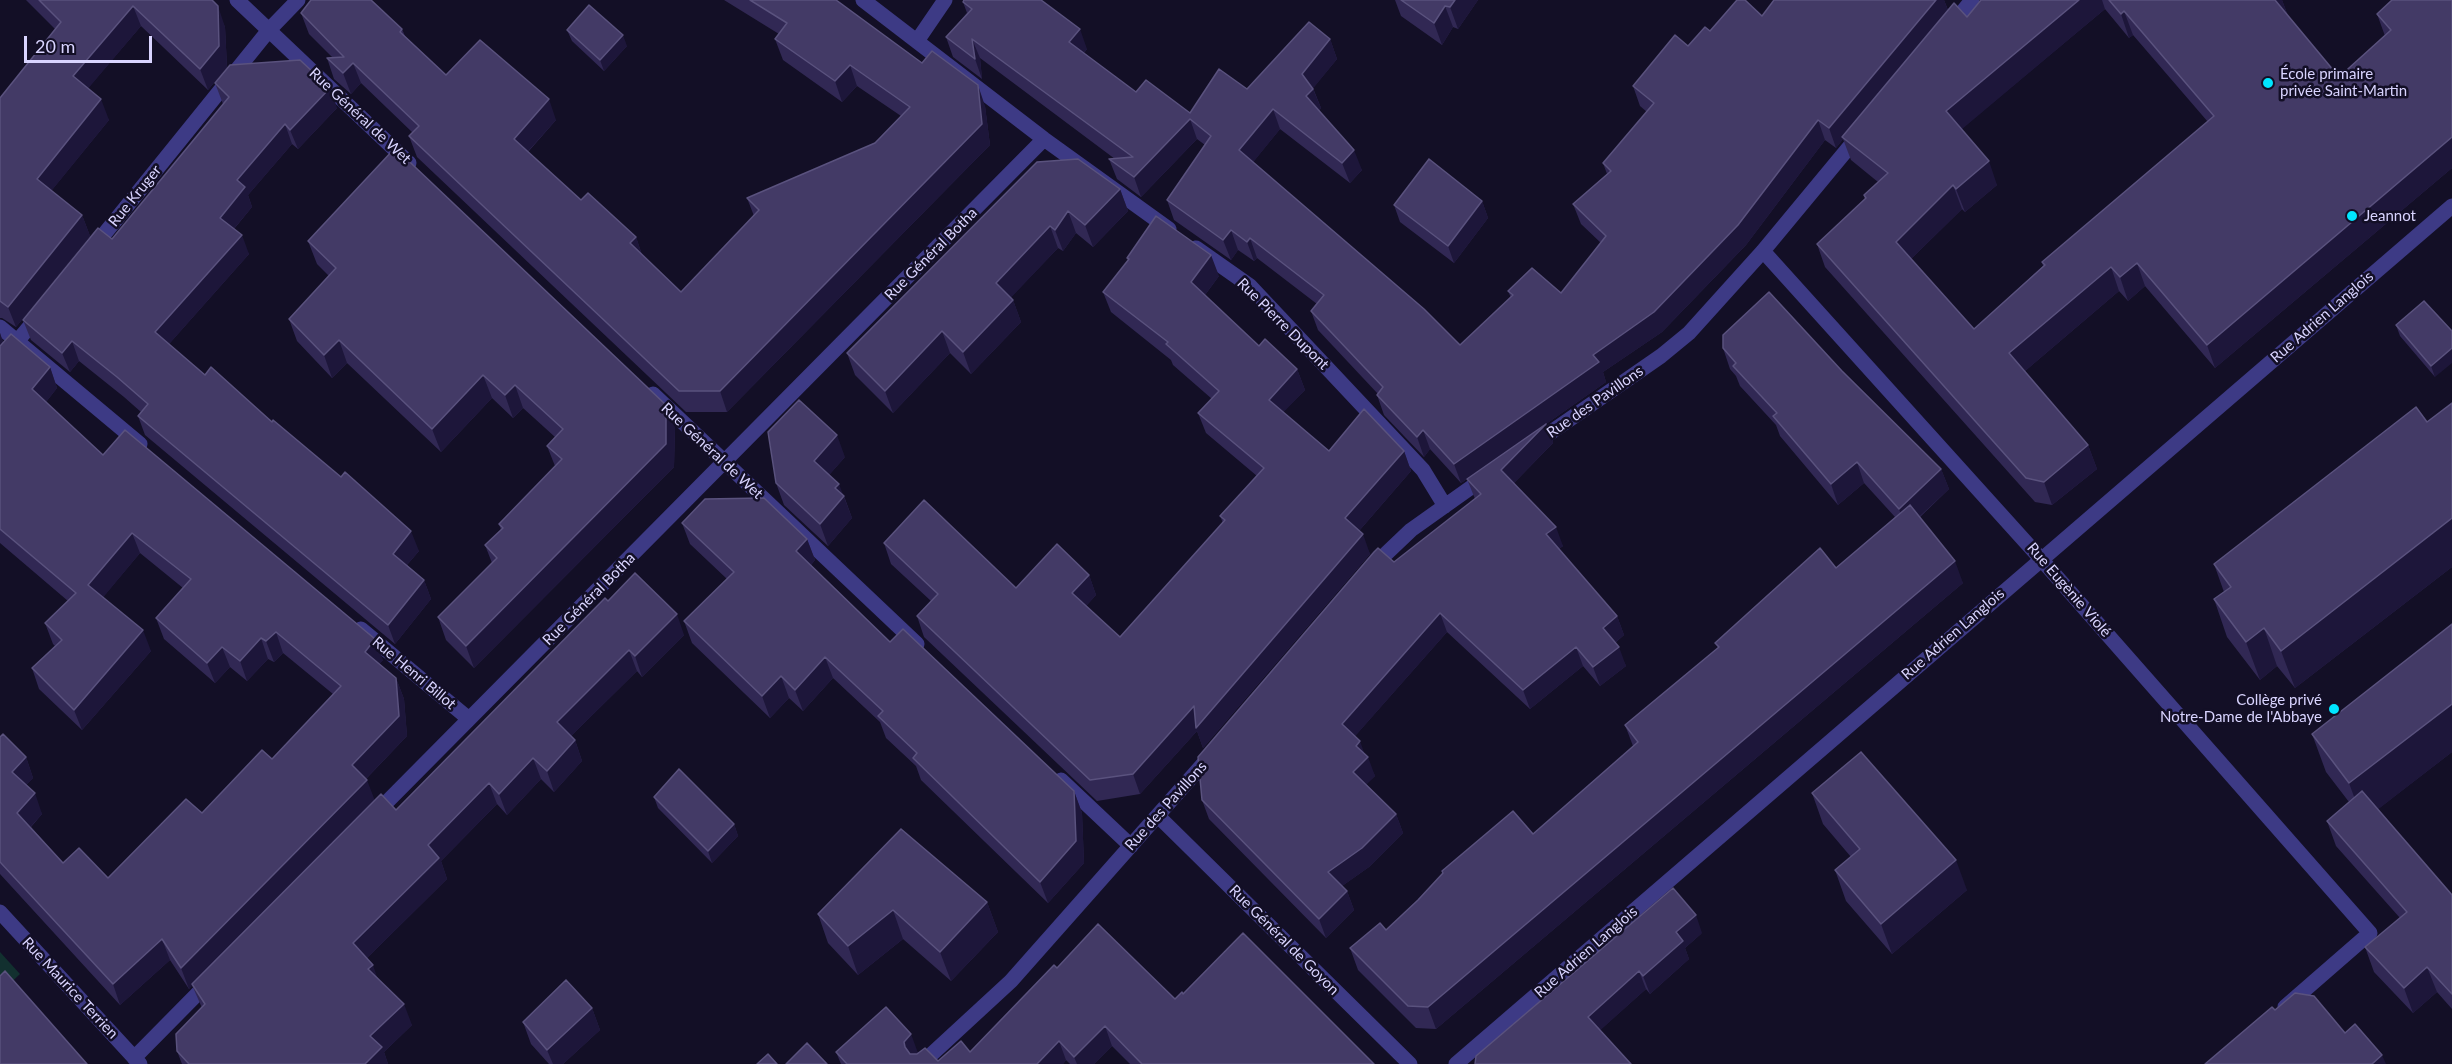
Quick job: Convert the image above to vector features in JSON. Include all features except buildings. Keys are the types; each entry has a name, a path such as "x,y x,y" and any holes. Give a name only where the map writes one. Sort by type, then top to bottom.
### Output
{"street":[{"path":"237,0 269,30 298,0"},
{"name":"Rue Pierre Dupont","path":"863,0 1044,139 1250,286 1423,470 1445,506"},
{"path":"917,41 945,0"},
{"path":"1942,36 1972,0"},
{"name":"Rue Général de Wet","path":"269,30 424,177"},
{"name":"Rue Kruger","path":"84,259 269,30"},
{"name":"Rue des Pavillons","path":"1523,452 1661,356 1689,333 1763,250 1874,118"},
{"name":"Rue Général Botha","path":"359,830 1044,139"},
{"name":"Rue Adrien Langlois","path":"1456,1064 2452,206"},
{"name":"Rue Eugènie Violé","path":"1763,250 2041,559 2370,933 2273,1018"},
{"path":"0,362 47,305"},
{"path":"0,327 153,455"},
{"name":"Rue Général de Wet","path":"639,381 926,652"},
{"path":"1359,582 1411,530 1503,465"},
{"name":"Rue Henri Billot","path":"352,621 469,719"},
{"name":"Rue des Pavillons","path":"921,1064 1011,981 1220,744"},
{"path":"1048,768 1131,846"},
{"name":"Rue Général de Goyon","path":"1158,816 1410,1064"},
{"name":"Rue Maurice Terrien","path":"0,912 137,1061"},
{"path":"137,1061 225,966"}],"green space":[{"path":"0,952 20,974 0,993"}],"place":[{"name":"École primaire privée Saint-Martin","path":"2268,83"},
{"name":"Jeannot","path":"2352,216"},
{"name":"Collège privé Notre-Dame de l'Abbaye","path":"2334,709"}]}
